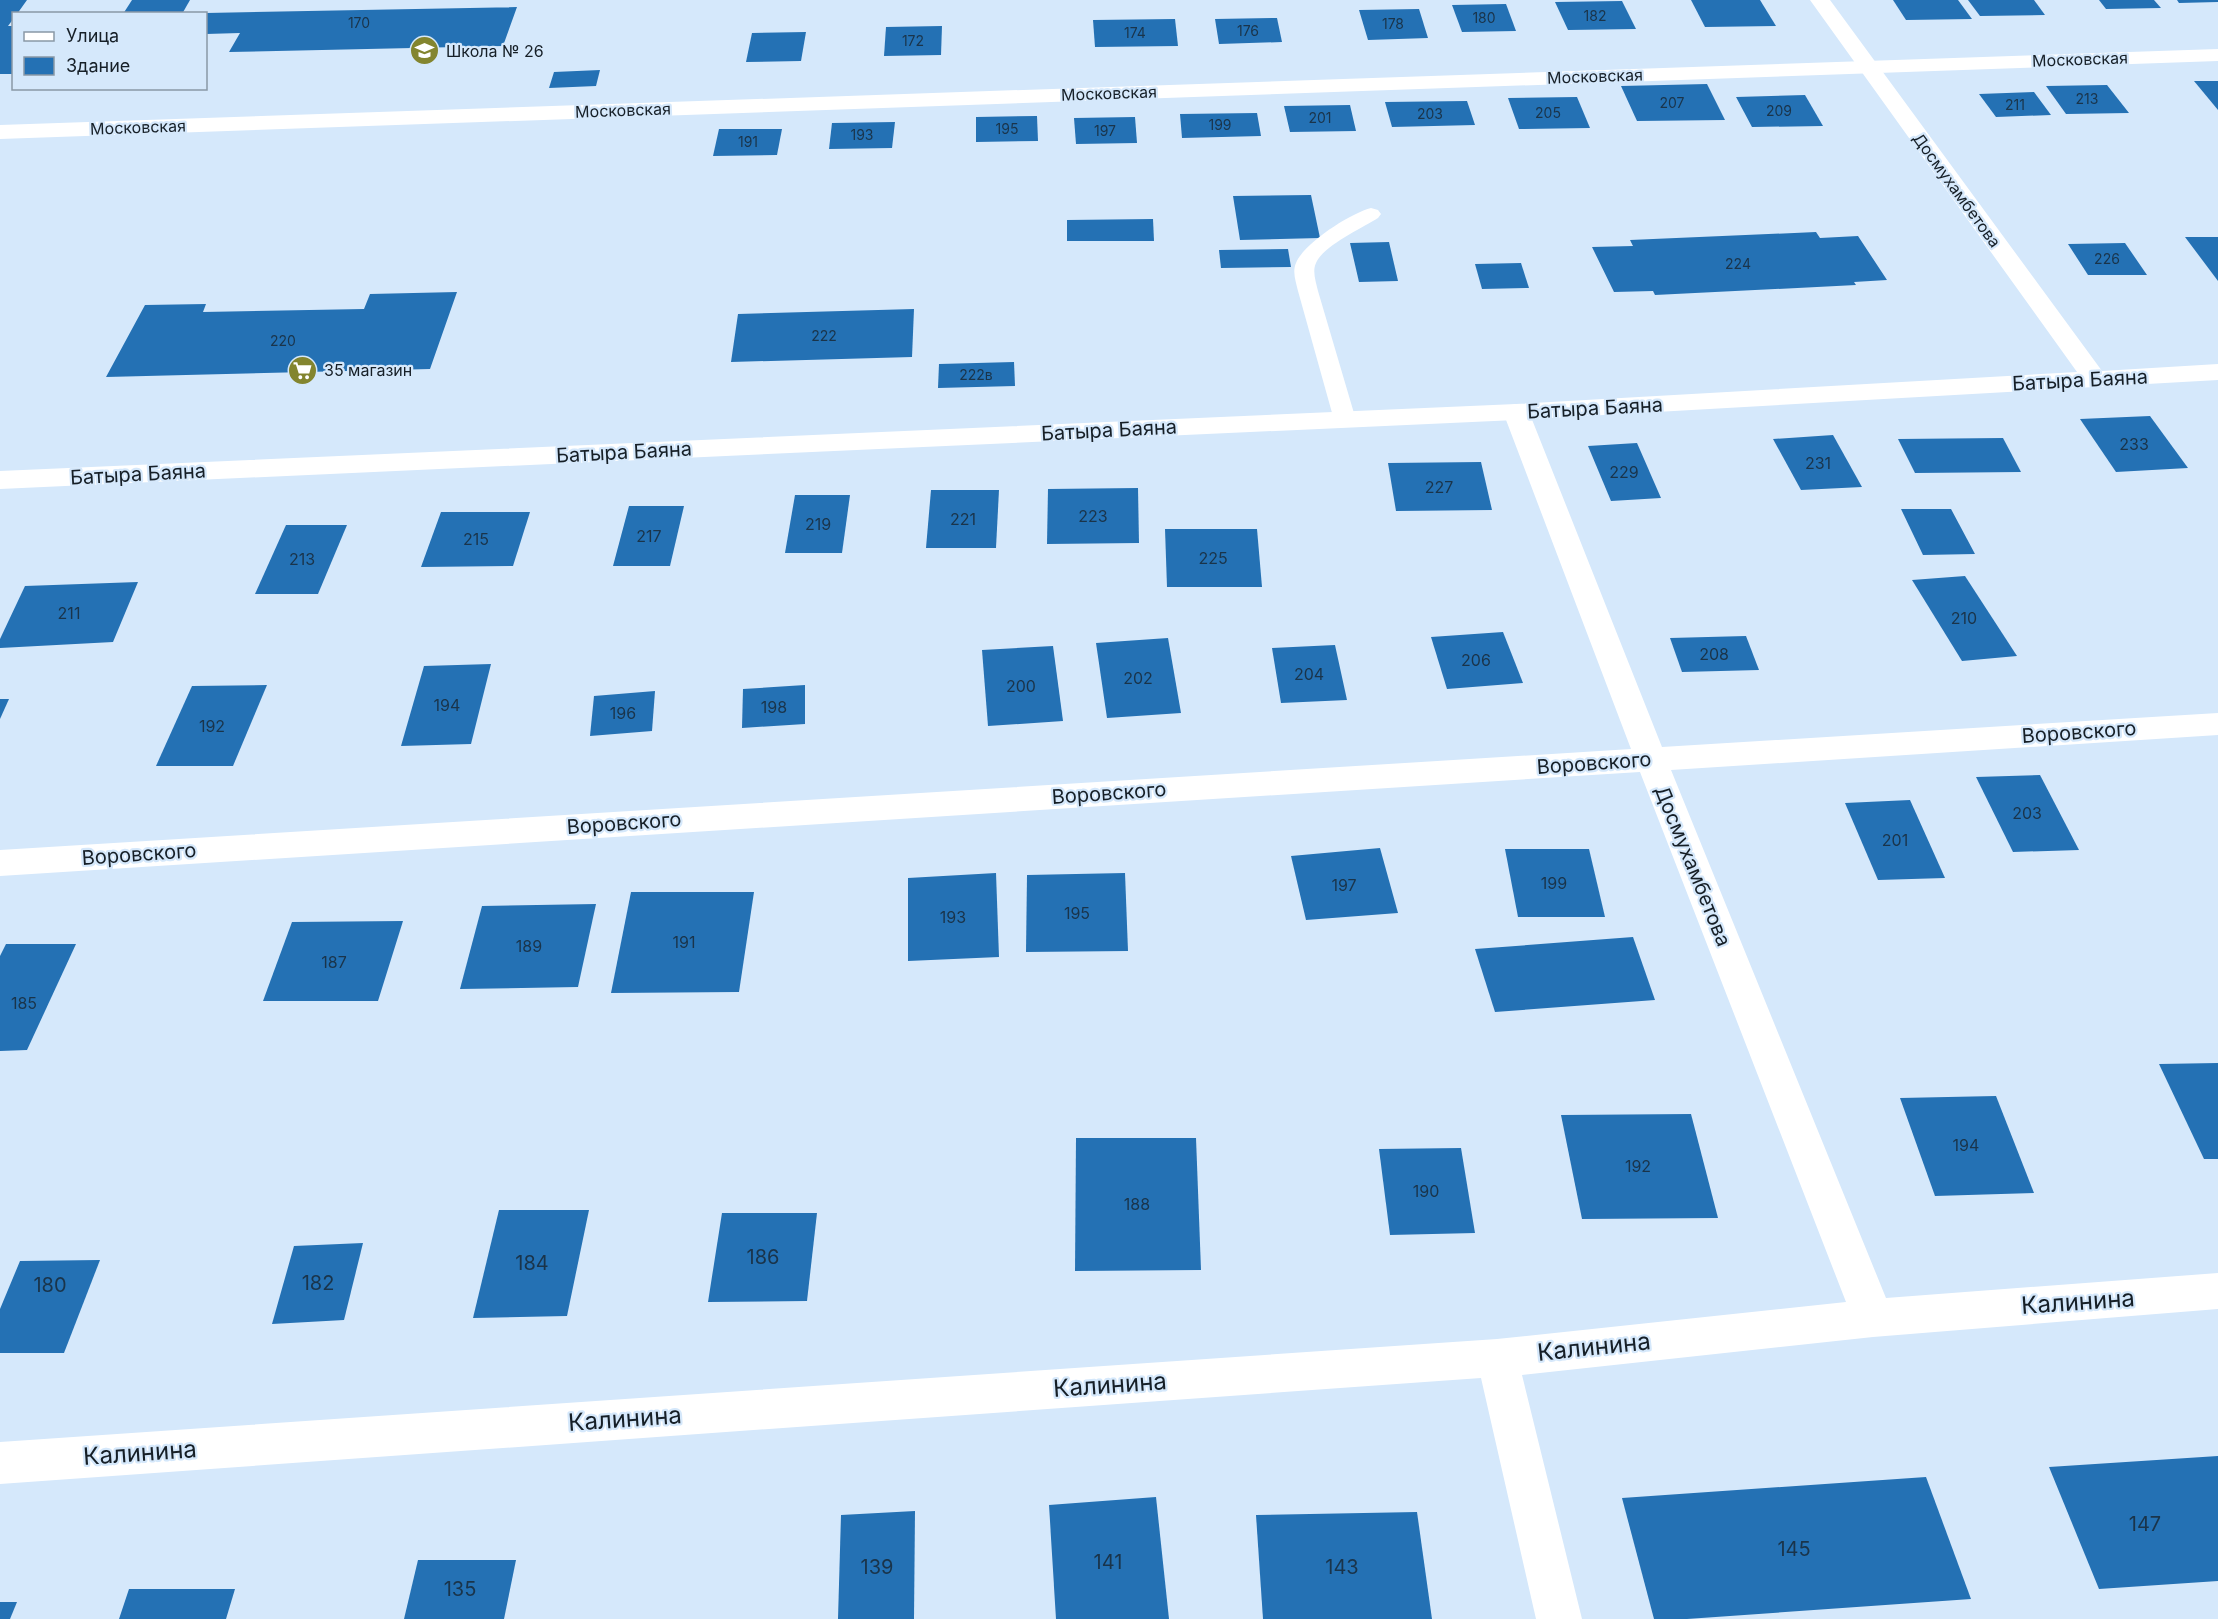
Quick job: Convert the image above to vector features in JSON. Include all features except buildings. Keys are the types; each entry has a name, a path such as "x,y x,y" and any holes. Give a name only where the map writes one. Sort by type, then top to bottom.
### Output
{"street":[{"name":"Досмухамбетова","path":"1820,0 2095,379"},
{"name":"Московская","path":"0,132 2218,55"},
{"name":"Батыра Баяна","path":"0,480 1516,412 2218,372"},
{"name":"Досмухамбетова","path":"1516,412 1650,759 1873,1318"},
{"name":"Воровского","path":"0,863 2218,724"},
{"name":"Калинина","path":"0,1463 1497,1358 1873,1318 2218,1292"},
{"path":"1497,1358 1559,1619"}],"lane":[{"path":"1345,420 1308,291 1304,275 1305,263 1313,252 1371,214"}],"place":[{"name":"Школа № 26","path":"425,51"},
{"name":"35 магазин","path":"303,370"}]}
